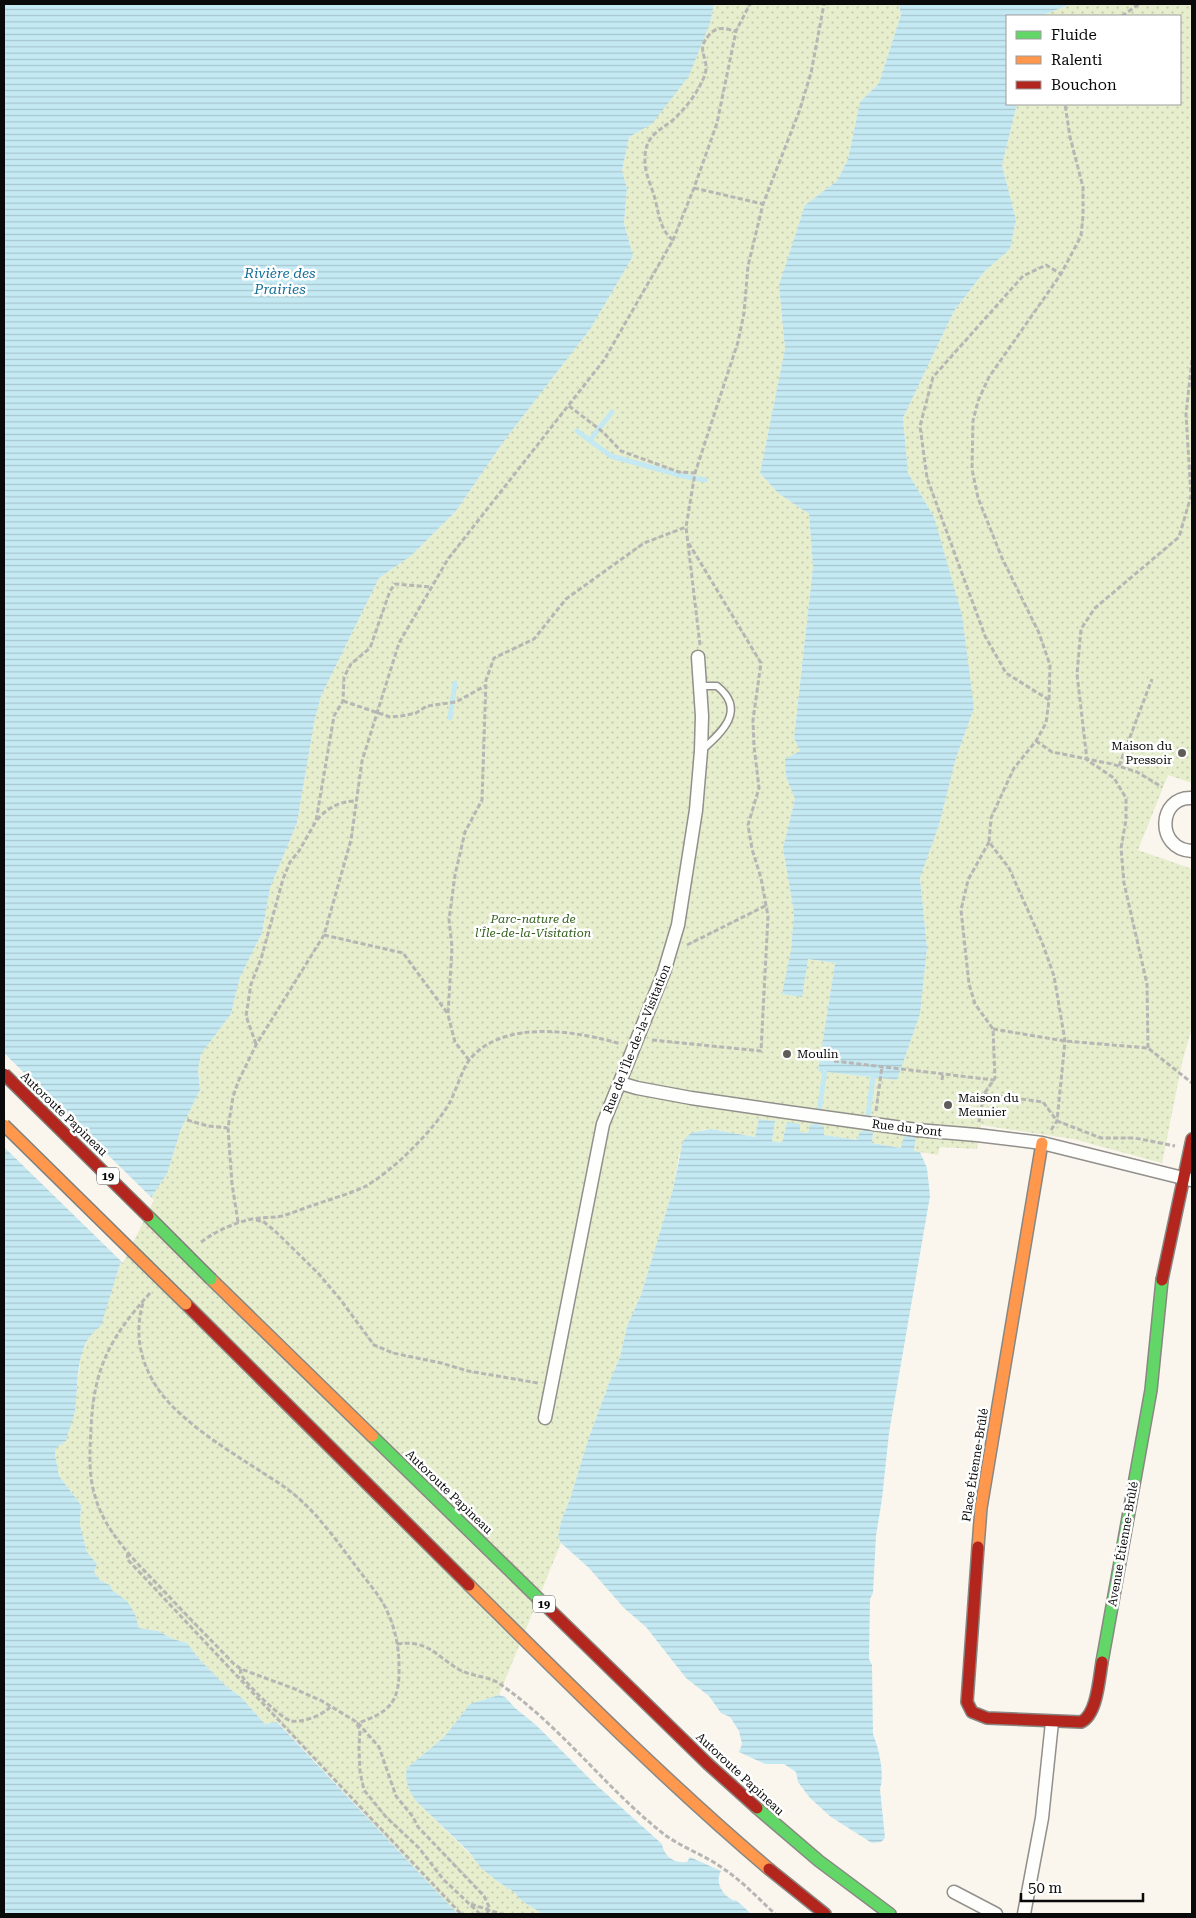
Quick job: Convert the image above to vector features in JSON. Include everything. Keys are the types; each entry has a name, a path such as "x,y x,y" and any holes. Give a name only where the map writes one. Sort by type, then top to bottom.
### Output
{"main road":[{"name":"Autoroute Papineau","path":"4,1074 701,1758 780,1829 830,1870 890,1914"},
{"path":"4,1125 612,1726 753,1857 825,1914"},
{"name":"Place Étienne-Brûlé","path":"1042,1143 981,1508 967,1702 970,1710 979,1716 1052,1722"},
{"name":"Avenue Étienne-Brûlé","path":"1052,1722 1082,1722 1090,1717 1094,1706 1151,1390 1162,1278 1188,1179 1191,1144"}],"street":[{"name":"Rue de l'Île-de-la-Visitation","path":"545,1418 603,1124 620,1083 630,1044 673,946 686,879 702,751 698,657"},
{"path":"1192,798 1184,798 1174,804 1167,814 1165,822 1166,833 1170,840 1179,848 1192,851"},
{"name":"Rue du Pont","path":"620,1083 646,1090 758,1108 917,1130 1042,1143 1188,1179"},
{"path":"1024,1914 1042,1818 1052,1722"},
{"path":"954,1892 996,1914"}],"lane":[{"path":"700,686 716,686 728,699 731,708 730,717 723,731 702,751"}],"path":[{"path":"238,1222 232,1184 228,1128 233,1097 256,1045 324,935 350,840 362,761 399,643 448,560 604,360 673,240 717,123 736,31 750,4"},
{"path":"698,657 700,646 686,527 695,473 738,342 744,313 748,266 763,204 809,81 824,4"},
{"path":"1123,15 1139,4"},
{"path":"673,240 666,234 659,218 645,163 648,143 654,133 679,114 701,86 706,69 702,54 703,47 710,34 716,29 721,28 736,31"},
{"path":"977,1135 984,1094 995,1080 993,1029 975,1004 969,984 961,910 968,880 989,842 991,818 1014,768 1036,741 1046,722 1050,665 1039,633 1002,558 978,498 972,470 973,421 978,401 989,377 1062,274 1081,236 1083,187 1064,105"},
{"path":"694,188 763,204"},
{"path":"1049,700 1006,673 985,636 927,478 920,426 933,377 1023,276 1046,265 1062,274"},
{"path":"1148,1048 1147,984 1124,884 1121,848 1126,820 1126,798 1114,778 1088,760 1076,674 1081,628 1094,608 1179,537 1191,496 1191,454 1186,414 1192,360"},
{"path":"569,406 604,432 621,451 678,472 695,473"},
{"path":"469,1060 455,1042 448,1015 452,947 449,920 455,875 465,832 482,800 486,680 494,658 534,639 566,599 644,543 686,527"},
{"path":"198,1244 219,1230 238,1222 283,1216 364,1187 378,1178 416,1144 435,1123 449,1104 469,1060 481,1047 500,1037 520,1033 574,1032 630,1044 654,1040 761,1051 768,916 748,825 759,788 753,720 761,663 688,542"},
{"path":"316,821 334,716 343,700 344,677 351,664 370,648 390,591 395,584 431,586"},
{"path":"1119,766 1152,679"},
{"path":"343,700 390,717 401,716 416,713 427,706 456,702 486,686"},
{"path":"1036,741 1052,752 1119,766 1137,772 1162,787"},
{"path":"256,1045 246,1016 251,984 261,960 283,879 290,862 299,851 316,821 328,809 349,801 356,801"},
{"path":"989,842 1009,868 1042,942 1054,976 1065,1041 1057,1121"},
{"path":"673,946 682,947 767,905"},
{"path":"324,935 403,953 448,1015"},
{"path":"993,1029 1065,1041 1148,1048 1192,1082"},
{"path":"834,1061 995,1080"},
{"path":"878,1093 882,1067"},
{"path":"942,1080 943,1074"},
{"path":"984,1094 1043,1102 1057,1121 1101,1138 1135,1138 1191,1144"},
{"path":"187,1120 208,1126 228,1128"},
{"path":"253,1219 264,1222 318,1273 346,1306 374,1345 393,1353 441,1362 468,1371 541,1384"},
{"path":"152,1291 124,1324 111,1344 98,1374 91,1415 91,1479 95,1498 108,1524 128,1553 234,1664 241,1669 296,1689 358,1723 379,1747 396,1796 418,1827 484,1896 490,1909"},
{"path":"144,1300 138,1334 139,1349 142,1360 158,1390 200,1429 239,1458 284,1487 312,1512 380,1598 392,1624 397,1644 399,1677 397,1694 393,1702 377,1716 358,1723"},
{"path":"128,1553 127,1559 462,1914"},
{"path":"397,1644 416,1643 424,1645 458,1669 489,1677 501,1685 543,1718 602,1779 645,1818 667,1836 732,1874 775,1914"},
{"path":"241,1669 242,1677 287,1720 296,1721 323,1714 330,1707"},
{"path":"358,1723 360,1730 360,1772 364,1790 386,1817 419,1848 456,1893 480,1914"},
{"path":"470,1904 501,1914"},
{"path":"486,1914 490,1909"}],"green space":[{"name":"Parc-nature de l'Île-de-la-Visitation","path":"714,4 899,4 901,15 879,83 860,102 848,159 837,181 805,205 779,285 785,349 760,473 778,493 809,514 813,567 794,738 800,751 786,777 795,799 783,848 794,913 791,950 808,959 835,963 818,1071 897,1080 920,1014 927,948 920,878 939,825 956,758 974,708 934,517 908,473 903,418 954,311 984,272 1010,248 1016,220 1002,165 1017,105 1181,105 1181,15 1044,15 1071,4 1192,4 1192,783 1168,775 1138,850 1192,869 1192,1027 1182,1063 1162,1163 1073,1139 981,1125 977,1149 940,1147 938,1155 914,1151 916,1138 902,1148 872,1143 873,1133 860,1131 857,1140 823,1135 824,1126 810,1124 808,1133 799,1132 787,1122 782,1143 772,1141 775,1121 759,1119 756,1137 711,1129 702,1130 679,1155 673,1189 641,1295 627,1326 620,1357 589,1437 570,1499 561,1521 558,1537 561,1543 499,1695 470,1704 444,1737 407,1768 408,1786 416,1801 497,1881 514,1892 522,1901 543,1914 458,1914 278,1722 265,1724 241,1697 227,1687 200,1660 187,1643 173,1639 158,1631 139,1628 135,1614 119,1595 112,1590 110,1585 101,1581 93,1572 97,1564 87,1552 80,1525 81,1505 59,1476 55,1454 56,1448 66,1441 74,1414 81,1355 116,1278 120,1264 154,1193 167,1174 181,1129 200,1090 198,1070 201,1054 231,1014 240,977 262,933 270,888 297,823 314,723 321,696 379,578 412,555 456,511 504,441 591,328 633,256 624,223 627,188 622,171 629,137 652,124 710,23"}],"water":[{"name":"Rivière des Prairies","path":"4,4 714,4 710,23 689,76 652,124 629,137 622,171 627,188 624,223 633,256 591,328 504,441 456,511 412,555 379,578 321,696 314,723 297,823 270,888 262,933 240,977 231,1014 201,1054 198,1070 200,1090 181,1129 167,1174 154,1193 120,1264 101,1326 92,1333 82,1353 74,1415 66,1441 56,1448 55,1454 59,1476 81,1505 80,1525 87,1552 97,1564 94,1572 101,1581 110,1585 112,1590 127,1601 135,1614 139,1628 158,1631 173,1639 187,1643 200,1660 227,1687 241,1697 265,1724 277,1722 458,1914 4,1914"},
{"path":"899,4 1071,4 1044,15 1006,15 1006,105 1017,105 1002,165 1016,220 1010,249 984,272 954,311 903,418 908,473 934,517 962,615 974,708 956,758 939,825 920,878 927,948 920,1014 897,1080 818,1071 835,963 808,959 802,997 782,994 791,950 794,913 783,848 795,799 786,777 785,759 800,751 794,738 813,567 809,514 778,493 760,473 785,349 779,285 805,205 837,181 848,159 860,102 879,83 901,15"},
{"path":"759,1119 775,1121 772,1141 782,1143 787,1122 800,1124 800,1132 808,1133 810,1124 824,1126 824,1135 857,1140 860,1131 873,1132 872,1143 901,1148 904,1136 916,1137 914,1151 920,1152 927,1168 930,1196 889,1433 876,1536 873,1593 870,1599 869,1659 872,1665 873,1734 882,1769 880,1789 885,1838 881,1842 872,1843 831,1817 810,1798 798,1782 796,1772 784,1764 765,1764 739,1752 742,1744 739,1731 730,1717 721,1713 709,1696 686,1678 646,1627 624,1608 589,1568 561,1543 558,1537 561,1521 570,1499 589,1437 620,1357 627,1326 641,1295 673,1189 683,1141 691,1133 711,1129 755,1137"},
{"path":"499,1695 505,1697 536,1725 593,1782 662,1844 670,1858 678,1862 687,1862 690,1857 721,1871 719,1883 722,1890 751,1914 543,1914 522,1901 514,1892 481,1868 469,1852 416,1801 408,1785 406,1772 407,1768 444,1737 470,1704"}],"pier":[{"path":"4,1053 154,1200 123,1263 4,1147"}],"waterway":[{"path":"590,440 612,412"},
{"path":"577,431 611,456 683,476 705,480"},
{"path":"450,718 455,683"},
{"path":"817,1125 825,1071"},
{"path":"866,1131 873,1077"}],"traffic: fast":[{"path":"148,1216 211,1279"},
{"path":"1102,1662 1151,1390 1162,1280"},
{"path":"372,1436 546,1606"},
{"path":"757,1808 819,1861 890,1914"}],"traffic: slow":[{"path":"4,1125 186,1304"},
{"path":"978,1547 981,1508 1042,1143"},
{"path":"211,1279 372,1436"},
{"path":"469,1585 654,1766 769,1869"}],"traffic: jam":[{"path":"4,1074 148,1216"},
{"path":"1162,1280 1192,1139"},
{"path":"186,1304 469,1585"},
{"path":"978,1547 967,1702 972,1712 987,1718 1081,1722 1091,1712 1094,1704 1102,1662"},
{"path":"546,1606 708,1764 757,1808"},
{"path":"769,1869 825,1914"}],"place":[{"name":"Maison du Pressoir","path":"1182,753"},
{"name":"Moulin","path":"787,1054"},
{"name":"Maison du Meunier","path":"948,1105"}]}
